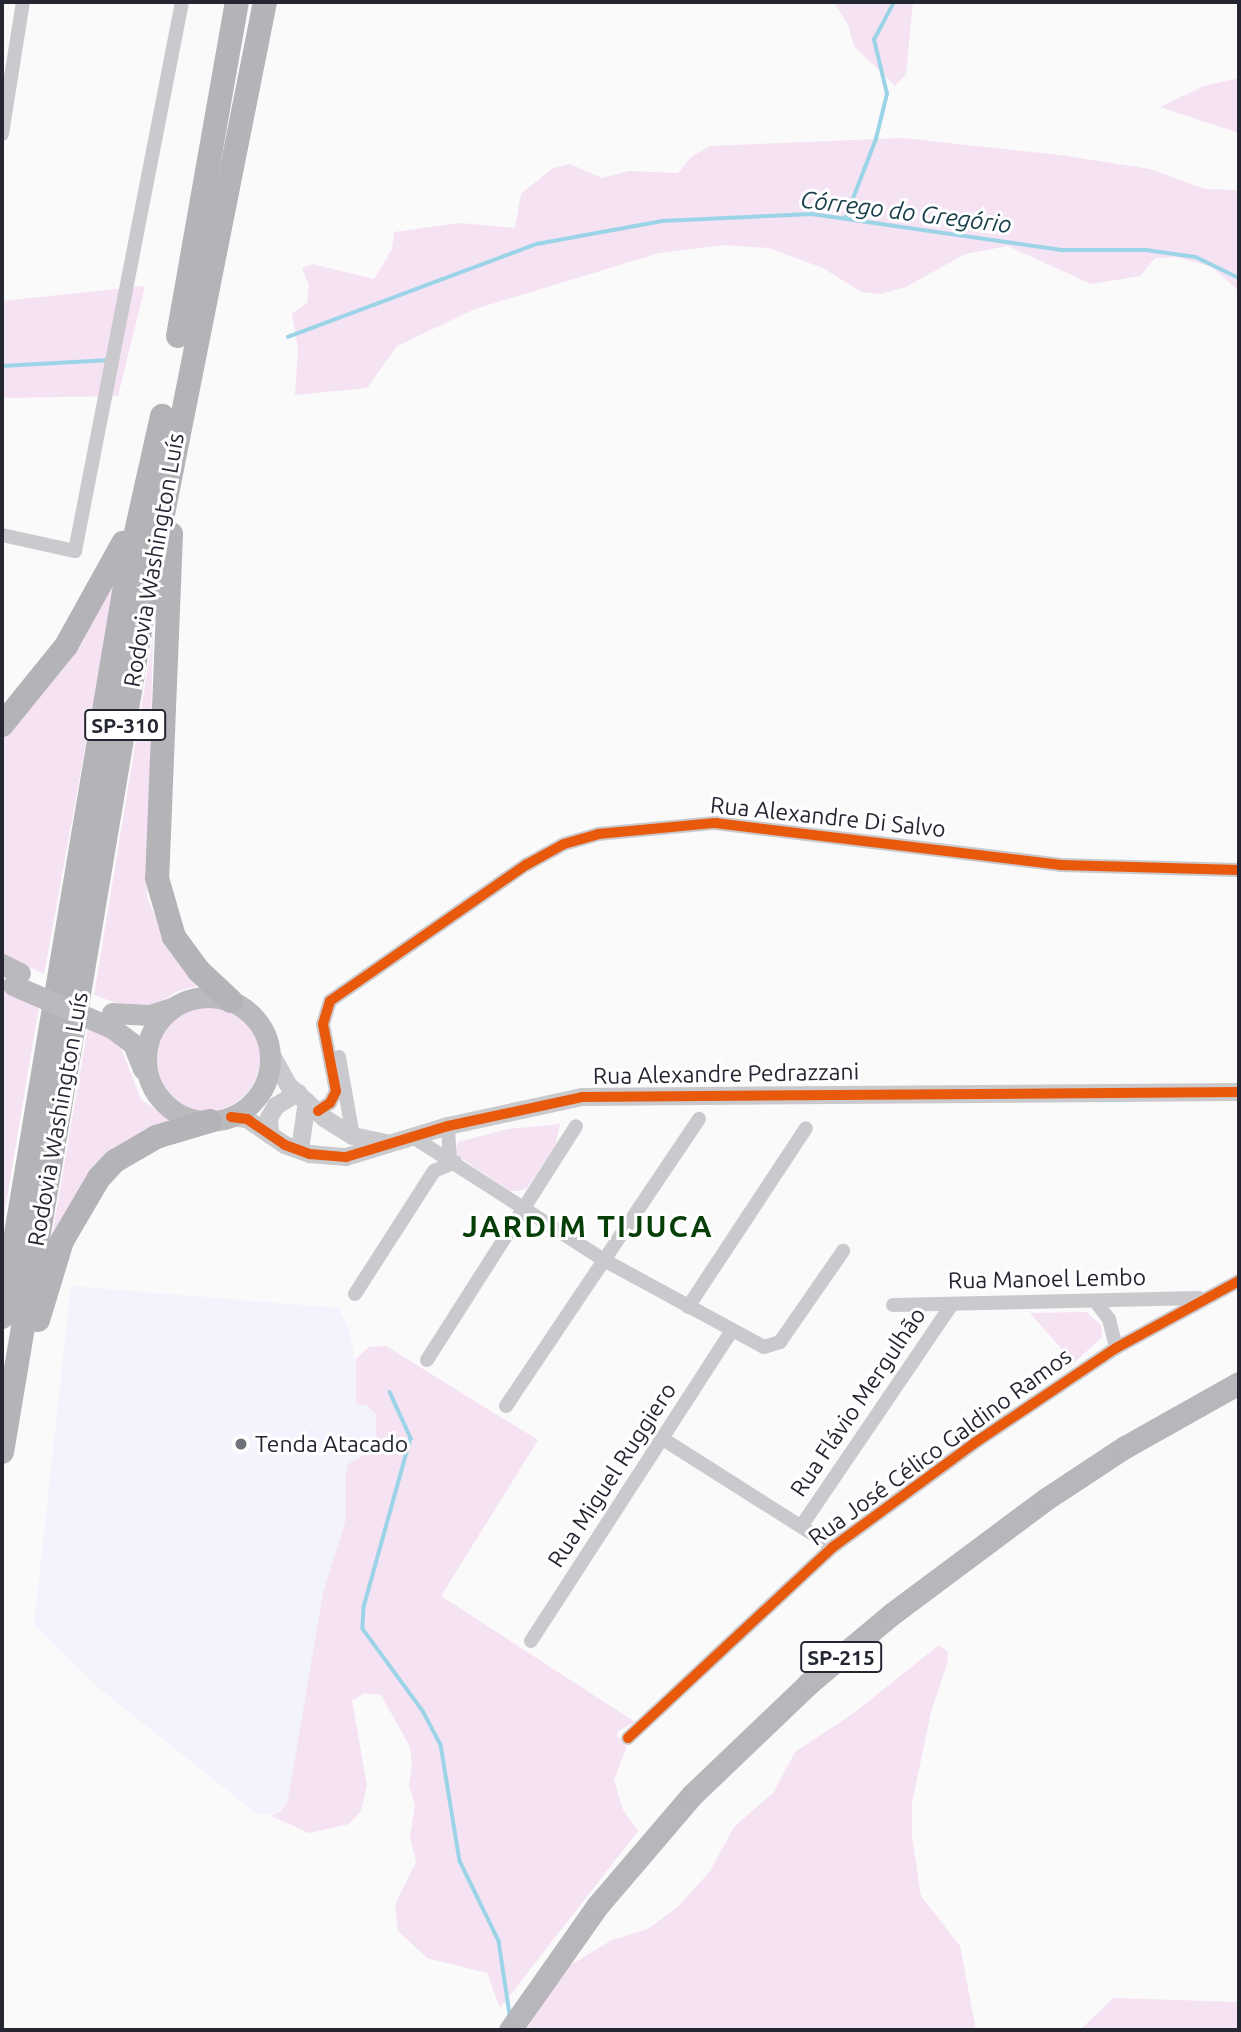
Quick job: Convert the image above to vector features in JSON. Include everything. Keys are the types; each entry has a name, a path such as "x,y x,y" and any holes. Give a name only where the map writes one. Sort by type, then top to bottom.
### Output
{"highway":[{"name":"Rodovia Washington Luís","path":"2,1317 124,594 153,463 237,2"},
{"name":"Rodovia Washington Luís","path":"2,1452 185,386 265,2"},
{"path":"185,386 172,513 156,878 174,937 199,971 231,1001"},
{"path":"2,725 48,673 100,592 117,560 153,463"},
{"path":"7,1425 62,1241 85,1196 116,1161 136,1147 221,1119"},
{"name":"SP-215","path":"515,2023 598,1905 692,1795 808,1684 894,1613 1046,1499 1239,1383"}],"main road":[{"path":"9,975 112,1021 133,1044 149,1080 167,1106 187,1117 221,1119 262,1091 270,1052 258,1021 231,1001 203,998 150,1015 112,1021"},
{"path":"149,1080 146,1059 149,1038 160,1020 176,1006"}],"street":[{"path":"2,134 23,2"},
{"path":"7,536 75,551 181,2"},
{"name":"Rua Alexandre Di Salvo","path":"336,998 526,865 564,844 633,827 715,823 1061,865 1239,870"},
{"path":"270,1135 269,1118 276,1106 308,1102 330,1103 336,1091 323,1024 327,1005 336,998"},
{"path":"330,1157 353,1136 345,1077 332,1029 336,998"},
{"name":"Rua Alexandre Pedrazzani","path":"270,1052 308,1102 353,1136 389,1143"},
{"name":"Rua Alexandre Pedrazzani","path":"221,1119 247,1119 270,1135 300,1150 330,1157 448,1126 582,1097 1239,1092"},
{"path":"300,1150 308,1102"},
{"path":"506,1406 602,1259 699,1119"},
{"path":"448,1126 453,1161"},
{"path":"427,1360 522,1206 576,1126"},
{"path":"688,1307 806,1128"},
{"path":"413,1137 602,1259 731,1332 764,1347 776,1345 843,1251"},
{"path":"355,1294 434,1171 453,1161"},
{"name":"Rua José Célico Galdino Ramos","path":"628,1738 833,1547 972,1444 1116,1348 1203,1297 1239,1281"},
{"name":"Rua Manoel Lembo","path":"892,1305 1096,1302 1203,1297"},
{"path":"1096,1302 1109,1319 1116,1348"},
{"name":"Rua Flávio Mergulhão","path":"802,1525 952,1304"},
{"name":"Rua Miguel Ruggiero","path":"531,1641 731,1332"},
{"path":"663,1439 833,1547"}],"shaded area":[{"path":"834,2 913,2 906,74 895,86 854,46 848,25"},
{"path":"1239,78 1239,133 1160,107 1204,86"},
{"path":"903,138 1060,155 1150,169 1205,189 1239,190 1239,291 1212,267 1177,257 1155,258 1140,276 1091,284 1008,246 965,254 906,287 880,294 861,292 823,268 768,248 725,245 659,253 475,309 397,346 367,388 295,395 298,349 292,314 307,303 309,285 302,268 312,264 374,279 392,249 394,232 460,223 515,228 521,194 553,168 570,164 602,178 629,171 678,173 691,157 710,146"},
{"path":"145,286 118,396 2,398 2,301"},
{"path":"112,583 114,588 44,974 2,954 2,734"},
{"path":"153,636 147,897 167,946 200,985 178,991 155,1005 116,1003 94,995"},
{"path":"2,989 39,1006 2,1228"},
{"path":"207,1005 227,1009 245,1020 256,1038 260,1058 256,1078 245,1096 227,1107 207,1111 187,1107 169,1096 158,1078 154,1058 158,1038 169,1020 187,1009"},
{"path":"88,1027 119,1043 141,1099 176,1125 157,1131 52,1236"},
{"path":"560,1124 555,1146 527,1188 519,1191 510,1191 455,1154 458,1142 508,1129"},
{"name":"Tenda Atacado","path":"71,1286 339,1308 350,1333 357,1371 357,1403 368,1406 376,1415 376,1448 348,1464 346,1471 346,1519 337,1547 288,1800 277,1814 257,1814 100,1689 34,1624"},
{"path":"1086,1312 1101,1325 1102,1337 1074,1363 1030,1313"},
{"path":"386,1346 538,1440 441,1596 635,1722 618,1731 617,1736 627,1746 614,1780 623,1810 638,1831 500,2008 487,1973 427,1958 398,1931 395,1905 416,1862 410,1837 415,1805 409,1785 412,1765 410,1747 381,1695 365,1693 352,1700 367,1786 361,1811 349,1824 309,1833 271,1816 280,1812 288,1800 323,1593 346,1519 348,1464 376,1448 376,1415 368,1406 356,1404 356,1359 369,1347"},
{"path":"939,1645 948,1652 947,1664 931,1712 912,1803 912,1836 921,1896 960,1946 976,2030 526,2030 567,1967 612,1940 648,1929 679,1906 710,1871 734,1827 773,1793 795,1752 854,1713"},
{"path":"1113,1998 1239,2002 1239,2030 1080,2030"}],"waterway":[{"path":"846,217 876,139 887,94 874,40 894,2"},
{"name":"Córrego do Gregório","path":"288,337 537,244 662,221 812,214 1063,250 1146,250 1196,257 1239,278"},
{"name":"Córrego do Gregório","path":"2,366 110,360"},
{"path":"390,1392 411,1438 364,1607 363,1629 423,1711 441,1745 460,1861 499,1941 510,2015"}],"cycle path":[{"path":"318,1111 330,1103 336,1091 323,1024 330,1001 526,865 564,844 598,834 715,823 1061,865 1239,870"},
{"path":"231,1117 247,1119 285,1145 310,1154 346,1157 448,1126 582,1097 1239,1092"},
{"path":"628,1738 833,1547 973,1444 1116,1348 1239,1281"}],"place":[{"name":"Tenda Atacado","path":"241,1444"}],"district":[{"name":"JARDIM TIJUCA","path":"588,1226"}]}
